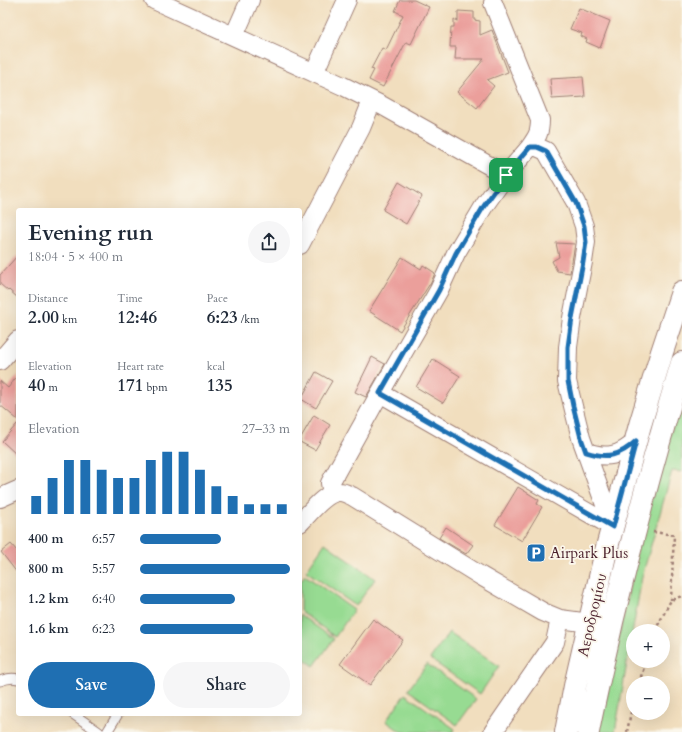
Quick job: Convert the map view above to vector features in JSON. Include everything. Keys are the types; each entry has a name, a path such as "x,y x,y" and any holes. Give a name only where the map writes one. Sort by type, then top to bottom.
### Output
{"main road":[{"name":"Αεροδρομίου","path":"566,732 606,551 660,359 682,292"},
{"name":"Αεροδρομίου","path":"588,732 634,530 682,363"}],"street":[{"path":"154,0 314,72 372,101 506,175"},
{"path":"234,36 250,0"},
{"path":"314,72 346,0"},
{"path":"332,494 330,483 439,290 456,253 484,206 506,175 530,147 540,129 540,120 493,3"},
{"path":"302,241 361,128 372,101"},
{"path":"530,147 537,147 546,151 576,203 584,226 586,242 568,347 568,381 581,438 613,527"},
{"path":"380,393 613,527"},
{"path":"586,452 597,456 612,455 621,453 636,441"},
{"path":"0,498 16,491"},
{"path":"302,521 324,499 332,494 340,492 352,496 481,576 543,612 560,619 590,624"},
{"path":"493,732 554,642 560,619"}],"lane":[{"path":"0,681 10,678 16,678"},
{"path":"76,716 99,732"},
{"path":"107,732 117,716"}],"path":[{"path":"634,530 674,535 671,600 659,624"},
{"path":"671,600 682,596"},
{"path":"627,732 629,720"}],"green space":[{"path":"682,393 682,472 672,471 642,577 634,624 626,624 626,668 615,732 599,732 638,546"},
{"path":"325,543 375,579 356,606 306,571"},
{"path":"305,575 354,610 335,637 302,612 302,579"},
{"path":"302,616 334,639 314,666 302,657"},
{"path":"449,632 499,666 480,694 430,659"},
{"path":"427,664 476,699 457,725 408,690"},
{"path":"405,694 455,729 453,732 401,732 386,721"}],"building":[{"path":"400,0 414,0 429,7 411,44 406,42 383,87 369,80 374,70 371,69 382,48 386,50 403,15 395,11"},
{"path":"579,8 610,21 600,48 586,42 587,39 581,36 582,33 570,29"},
{"path":"458,11 474,12 474,20 480,21 480,35 492,30 508,72 487,80 494,86 477,108 457,92 484,59 455,59 456,47 450,47 451,27 454,27 454,19 458,21"},
{"path":"583,77 585,97 552,99 550,79"},
{"path":"399,182 422,196 406,224 383,210"},
{"path":"556,243 575,244 570,273 557,271 552,261 559,257"},
{"path":"16,257 16,296 0,284 0,275"},
{"path":"402,257 421,269 423,265 435,273 430,285 400,331 369,311"},
{"path":"372,357 385,364 366,397 355,392"},
{"path":"433,359 460,376 443,403 416,387"},
{"path":"316,372 332,381 316,408 302,400"},
{"path":"16,378 16,418 0,405 0,381 8,388"},
{"path":"314,415 330,425 315,450 302,443 302,436"},
{"path":"16,425 16,454 2,441"},
{"path":"518,487 539,500 537,504 542,507 522,541 495,525"},
{"path":"446,527 473,545 466,554 439,538"},
{"path":"11,544 16,550 16,571 1,552"},
{"path":"373,619 403,640 370,685 340,664"}],"place":[{"name":"Airpark Plus","path":"536,553"}],"route":[{"path":"530,147 537,147 546,151 576,203 584,226 586,242 568,347 568,381 573,406 586,452 597,456 612,455 621,453 636,441 613,527 380,393 439,290 456,253 484,206 506,175 522,154 530,147"}]}
